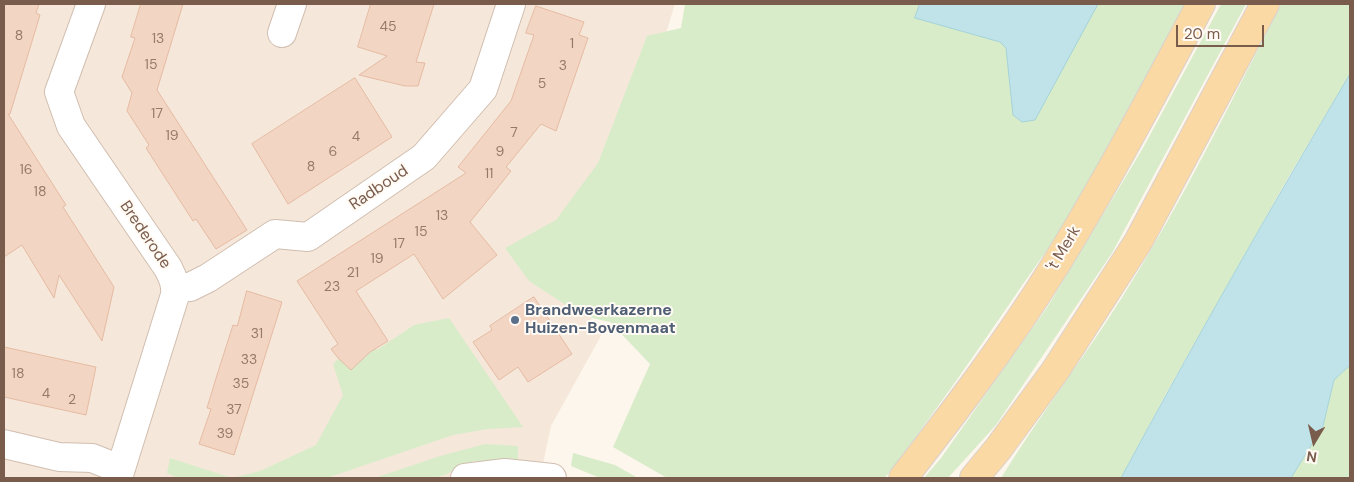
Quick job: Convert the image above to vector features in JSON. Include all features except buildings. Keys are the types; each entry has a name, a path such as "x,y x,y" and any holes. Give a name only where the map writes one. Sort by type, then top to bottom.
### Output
{"main road":[{"name":"'t Merk","path":"903,478 979,379 1051,272 1131,136 1201,4"},
{"path":"974,478 998,449 1054,371 1138,242 1265,4"}],"street":[{"name":"Brederode","path":"91,4 59,92 71,126 168,268 176,288 119,474"},
{"path":"282,33 292,4"},
{"name":"Radboud","path":"176,288 190,287 208,278 275,234 308,237 424,158 483,89 511,4"},
{"path":"4,444 59,457 92,458 119,474"},
{"path":"466,478 505,473 547,478"}],"shaded area":[{"path":"4,4 675,4 646,98 552,264 602,334 551,426 540,478 4,478"}],"green space":[{"path":"685,4 1187,4 1097,173 1076,208 955,382 885,478 667,478 613,447 650,364 610,322 592,318 566,305 529,281 505,248 556,220 598,163 647,36 681,28"},
{"path":"1221,4 1246,4 1112,253 996,425 948,478 924,478 941,458 1048,306 1143,148"},
{"path":"1281,4 1350,4 1350,74 1289,176 1168,390 1121,478 1001,478 1108,319 1145,260 1205,152"},
{"path":"449,318 523,427 488,429 453,435 327,478 232,478 260,471 316,445 343,395 333,364 363,336 377,350 414,325"},
{"path":"1350,365 1350,478 1291,478 1323,426 1334,380"},
{"path":"485,444 518,446 518,461 474,461 445,475 433,478 375,478 440,456"},
{"path":"573,453 615,465 638,478 600,478 571,466"},
{"path":"170,458 232,478 178,478 167,473"}],"water":[{"path":"920,4 1098,4 1035,120 1022,122 1013,115 1006,48 1000,42 915,18"},
{"path":"1350,74 1350,365 1334,380 1323,426 1291,478 1121,478 1233,275"}],"place":[{"name":"Brandweerkazerne Huizen-Bovenmaat","path":"515,320"}]}
